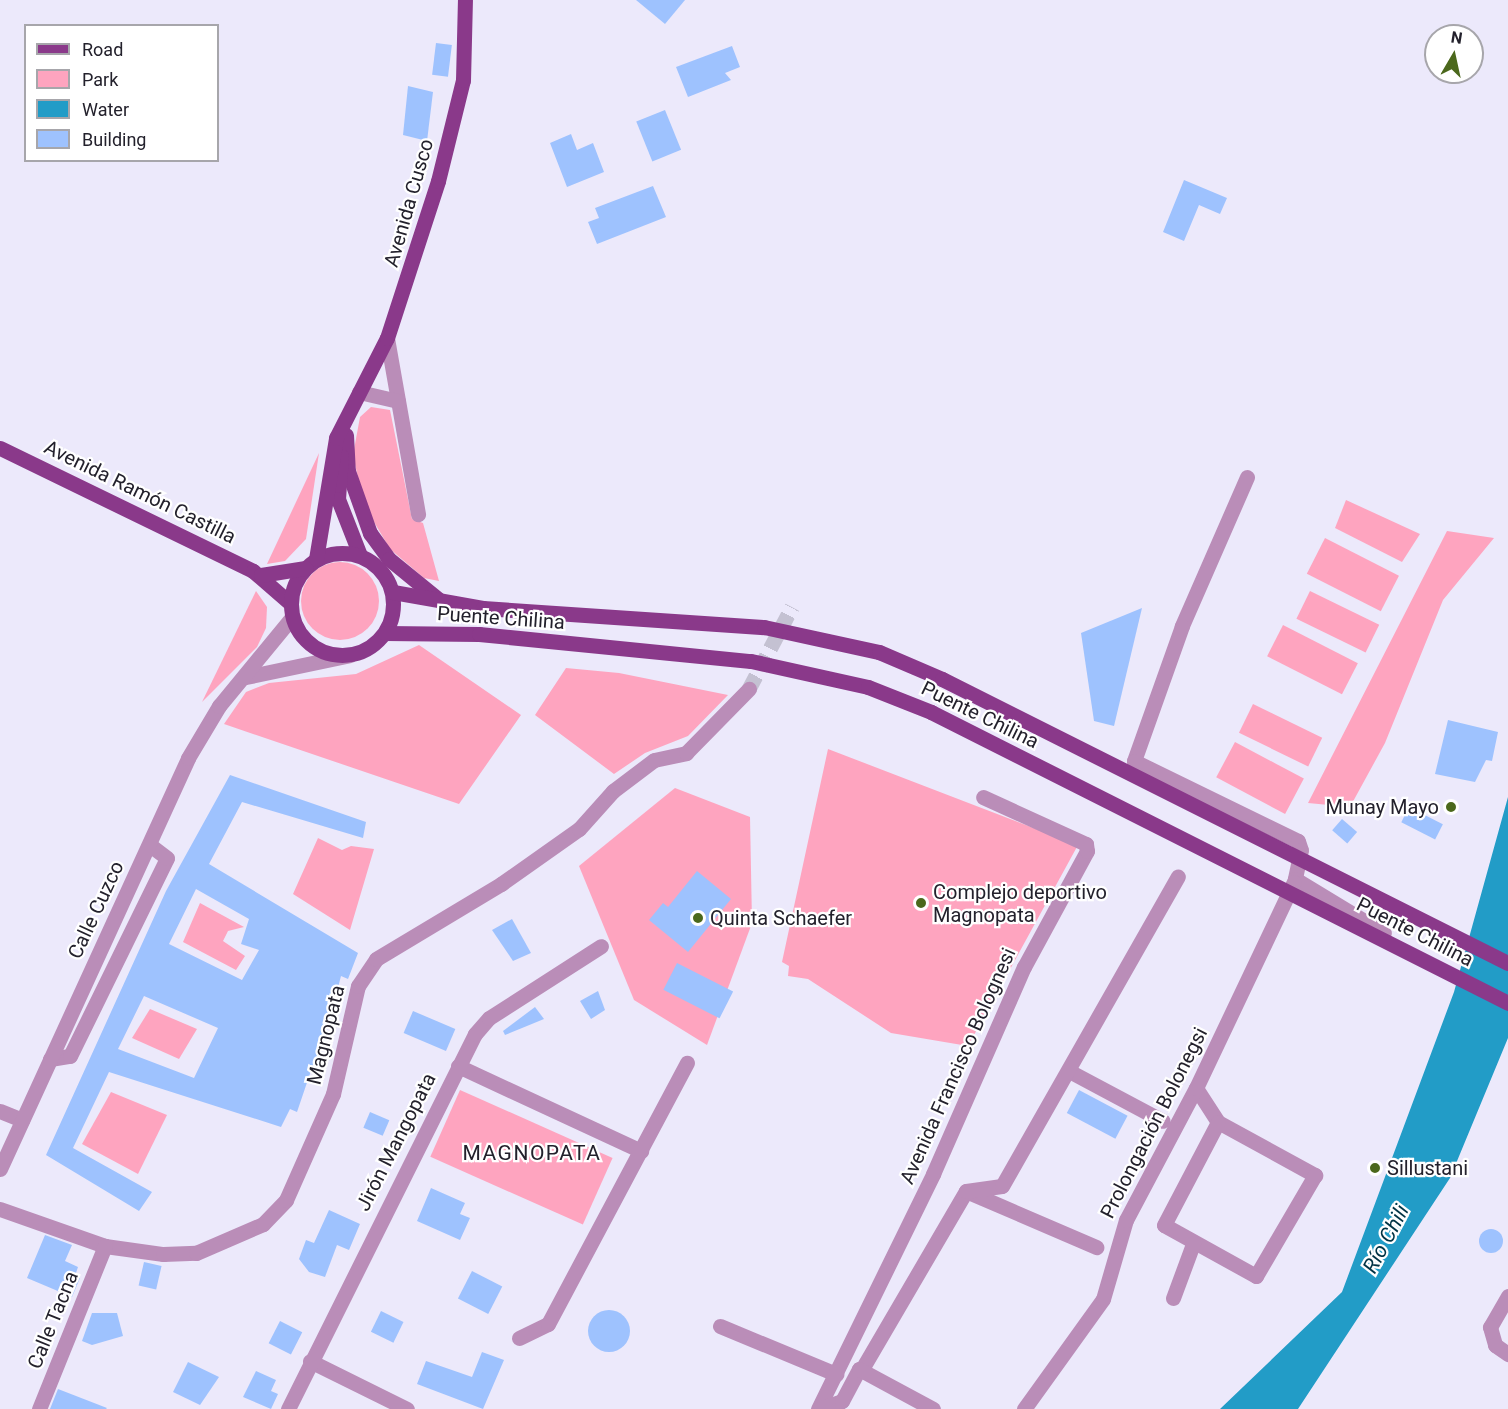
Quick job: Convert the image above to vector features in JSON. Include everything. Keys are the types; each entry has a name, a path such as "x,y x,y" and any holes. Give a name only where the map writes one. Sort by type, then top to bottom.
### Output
{"main road":[{"name":"Avenida Cusco","path":"310,564 332,454 352,406 387,338 411,276 453,124 465,58 465,0"},
{"name":"Avenida Cusco","path":"352,406 338,498 360,555"},
{"path":"346,435 351,482 370,533 389,559 443,603"},
{"name":"Avenida Ramón Castilla","path":"0,448 261,575 291,610"},
{"path":"261,575 310,564 337,553 360,555 384,574 393,592 392,618 385,633 370,648 350,655 316,649 291,610 310,564"},
{"name":"Puente Chilina","path":"393,592 443,603 764,627 879,652 942,680 1508,963"},
{"name":"Puente Chilina","path":"385,633 479,634 751,661 868,687 931,712 1508,1003"}],"street":[{"path":"387,338 418,514"},
{"path":"359,392 398,400"},
{"name":"Prolongación Bolonegsi","path":"1024,1409 1103,1299 1126,1220 1196,1088 1295,879 1301,850 1298,841 1134,761 1182,626 1246,477"},
{"name":"Calle Cuzco","path":"0,1169 188,758 291,610"},
{"path":"243,677 350,655"},
{"name":"Magnopata","path":"0,1209 105,1246 196,1253 263,1224 286,1200 333,1095 358,986 376,958 550,850 654,760 686,753 749,689"},
{"name":"Avenida Francisco Bolognesi","path":"818,1409 1024,967 1087,851 1086,844 983,797"},
{"path":"50,1059 70,1056 167,858 150,845"},
{"path":"966,1191 1002,1186 1178,876"},
{"path":"1295,879 1411,948"},
{"name":"Jirón Mangopata","path":"288,1409 458,1066 489,1018 601,946"},
{"path":"519,1338 548,1324 687,1063"},
{"path":"458,1066 641,1151"},
{"path":"1069,1071 1163,1121"},
{"path":"1196,1088 1218,1122 1316,1178 1259,1275 1165,1228 1164,1221 1218,1122"},
{"path":"0,1110 22,1120"},
{"path":"966,1191 1096,1247"},
{"path":"818,1409 844,1405 861,1369 966,1191"},
{"path":"1173,1298 1193,1244"},
{"name":"Calle Tacna","path":"39,1409 105,1246"},
{"path":"1508,1296 1490,1327 1495,1345 1508,1354"},
{"path":"720,1326 836,1374"},
{"path":"310,1361 406,1409"},
{"path":"861,1369 933,1409"}],"green space":[{"path":"371,407 390,410 412,519 423,523 439,581 424,578 390,549 364,505 353,455 360,417"},
{"path":"319,453 306,539 285,561 267,564"},
{"path":"1346,500 1420,534 1402,562 1335,528"},
{"path":"1447,531 1494,538 1443,600 1385,743 1350,807 1308,803"},
{"path":"1325,538 1399,576 1381,611 1307,574"},
{"path":"340,562 355,565 368,573 376,586 379,601 376,616 368,629 355,637 340,640 325,637 312,629 304,616 301,601 304,586 312,573 325,565"},
{"path":"256,591 267,607 266,628 257,647 202,702"},
{"path":"1310,591 1379,625 1366,653 1296,619"},
{"path":"1283,625 1358,663 1342,694 1267,656"},
{"path":"419,645 521,715 459,804 224,724 246,692 269,683 356,674"},
{"path":"566,668 619,673 728,695 688,736 645,753 614,774 535,715"},
{"path":"1253,704 1322,738 1308,767 1239,733"},
{"path":"1235,742 1304,779 1285,814 1216,777"},
{"name":"Complejo deportivo Magnopata","path":"828,749 1078,845 968,1046 891,1033 808,979 788,976 789,966 782,962"},
{"path":"675,788 750,817 752,923 707,1045 634,1000 579,866"},
{"path":"318,838 342,850 351,846 374,849 350,930 293,894"},
{"path":"200,903 244,927 228,931 223,941 245,956 236,970 183,942"},
{"path":"150,1009 197,1029 179,1059 132,1038"},
{"path":"460,1090 613,1158 583,1225 430,1157"},
{"path":"111,1092 167,1115 138,1174 82,1144"}],"water":[{"name":"Río Chili","path":"1508,797 1508,1038 1450,1178 1298,1409 1220,1409 1342,1292 1454,992"}],"building":[{"path":"636,0 685,0 665,24"},
{"path":"436,43 452,45 448,77 432,75"},
{"path":"732,46 740,67 725,73 731,80 688,97 676,67"},
{"path":"408,86 433,92 427,141 403,135"},
{"path":"665,110 681,150 652,161 636,122"},
{"path":"571,134 577,150 593,143 604,172 567,187 550,143"},
{"path":"1184,180 1227,198 1220,214 1199,205 1184,241 1163,232"},
{"path":"653,186 666,217 597,244 588,222 599,218 595,208"},
{"path":"1142,608 1114,726 1094,721 1081,633"},
{"path":"1448,720 1498,732 1492,761 1486,760 1475,782 1435,774"},
{"path":"230,775 366,822 363,838 242,802 209,864 358,953 348,979 341,976 319,1061 315,1059 297,1112 290,1109 281,1127 109,1072 73,1148 152,1192 139,1211 46,1155 166,891","holes":["196,889 249,919 241,944 259,950 242,980 169,944","144,996 218,1028 194,1078 118,1049"]},
{"path":"1409,807 1443,824 1435,839 1401,822"},
{"path":"1342,819 1357,832 1347,843 1332,830"},
{"path":"697,871 731,899 688,952 649,920 663,903 668,907"},
{"path":"512,919 531,953 513,961 492,930"},
{"path":"677,963 733,992 720,1018 663,990"},
{"path":"598,991 605,1010 591,1019 580,1001"},
{"path":"535,1007 544,1019 505,1035 503,1031"},
{"path":"413,1011 455,1029 446,1051 404,1033"},
{"path":"1079,1090 1128,1116 1115,1139 1067,1113"},
{"path":"370,1112 389,1120 383,1136 363,1128"},
{"path":"431,1188 465,1203 460,1214 470,1218 460,1240 417,1221"},
{"path":"329,1210 360,1224 349,1250 337,1245 325,1277 309,1272 299,1259 306,1240 314,1243"},
{"path":"1486,1229 1496,1229 1503,1236 1503,1246 1496,1253 1486,1253 1479,1246 1479,1236"},
{"path":"45,1235 72,1245 65,1261 78,1267 75,1276 80,1278 72,1297 27,1278"},
{"path":"144,1262 162,1266 156,1289 139,1285"},
{"path":"472,1271 502,1286 488,1314 458,1299"},
{"path":"609,1310 624,1316 630,1331 624,1346 609,1352 594,1346 588,1331 594,1316"},
{"path":"381,1311 403,1322 393,1343 371,1332"},
{"path":"92,1313 117,1313 123,1336 92,1345 82,1341"},
{"path":"280,1321 302,1332 291,1355 269,1343"},
{"path":"482,1352 504,1360 483,1409 417,1384 426,1361 472,1377"},
{"path":"188,1362 219,1377 200,1405 173,1392"},
{"path":"256,1371 276,1380 271,1391 278,1394 271,1409 243,1397"},
{"path":"58,1389 107,1408 50,1409"}],"tunnel":[{"path":"749,689 792,607"}],"place":[{"name":"Munay Mayo","path":"1451,807"},
{"name":"Complejo deportivo Magnopata","path":"921,903"},
{"name":"Quinta Schaefer","path":"698,918"},
{"name":"Sillustani","path":"1375,1168"}],"district":[{"name":"MAGNOPATA","path":"532,1153"}]}
